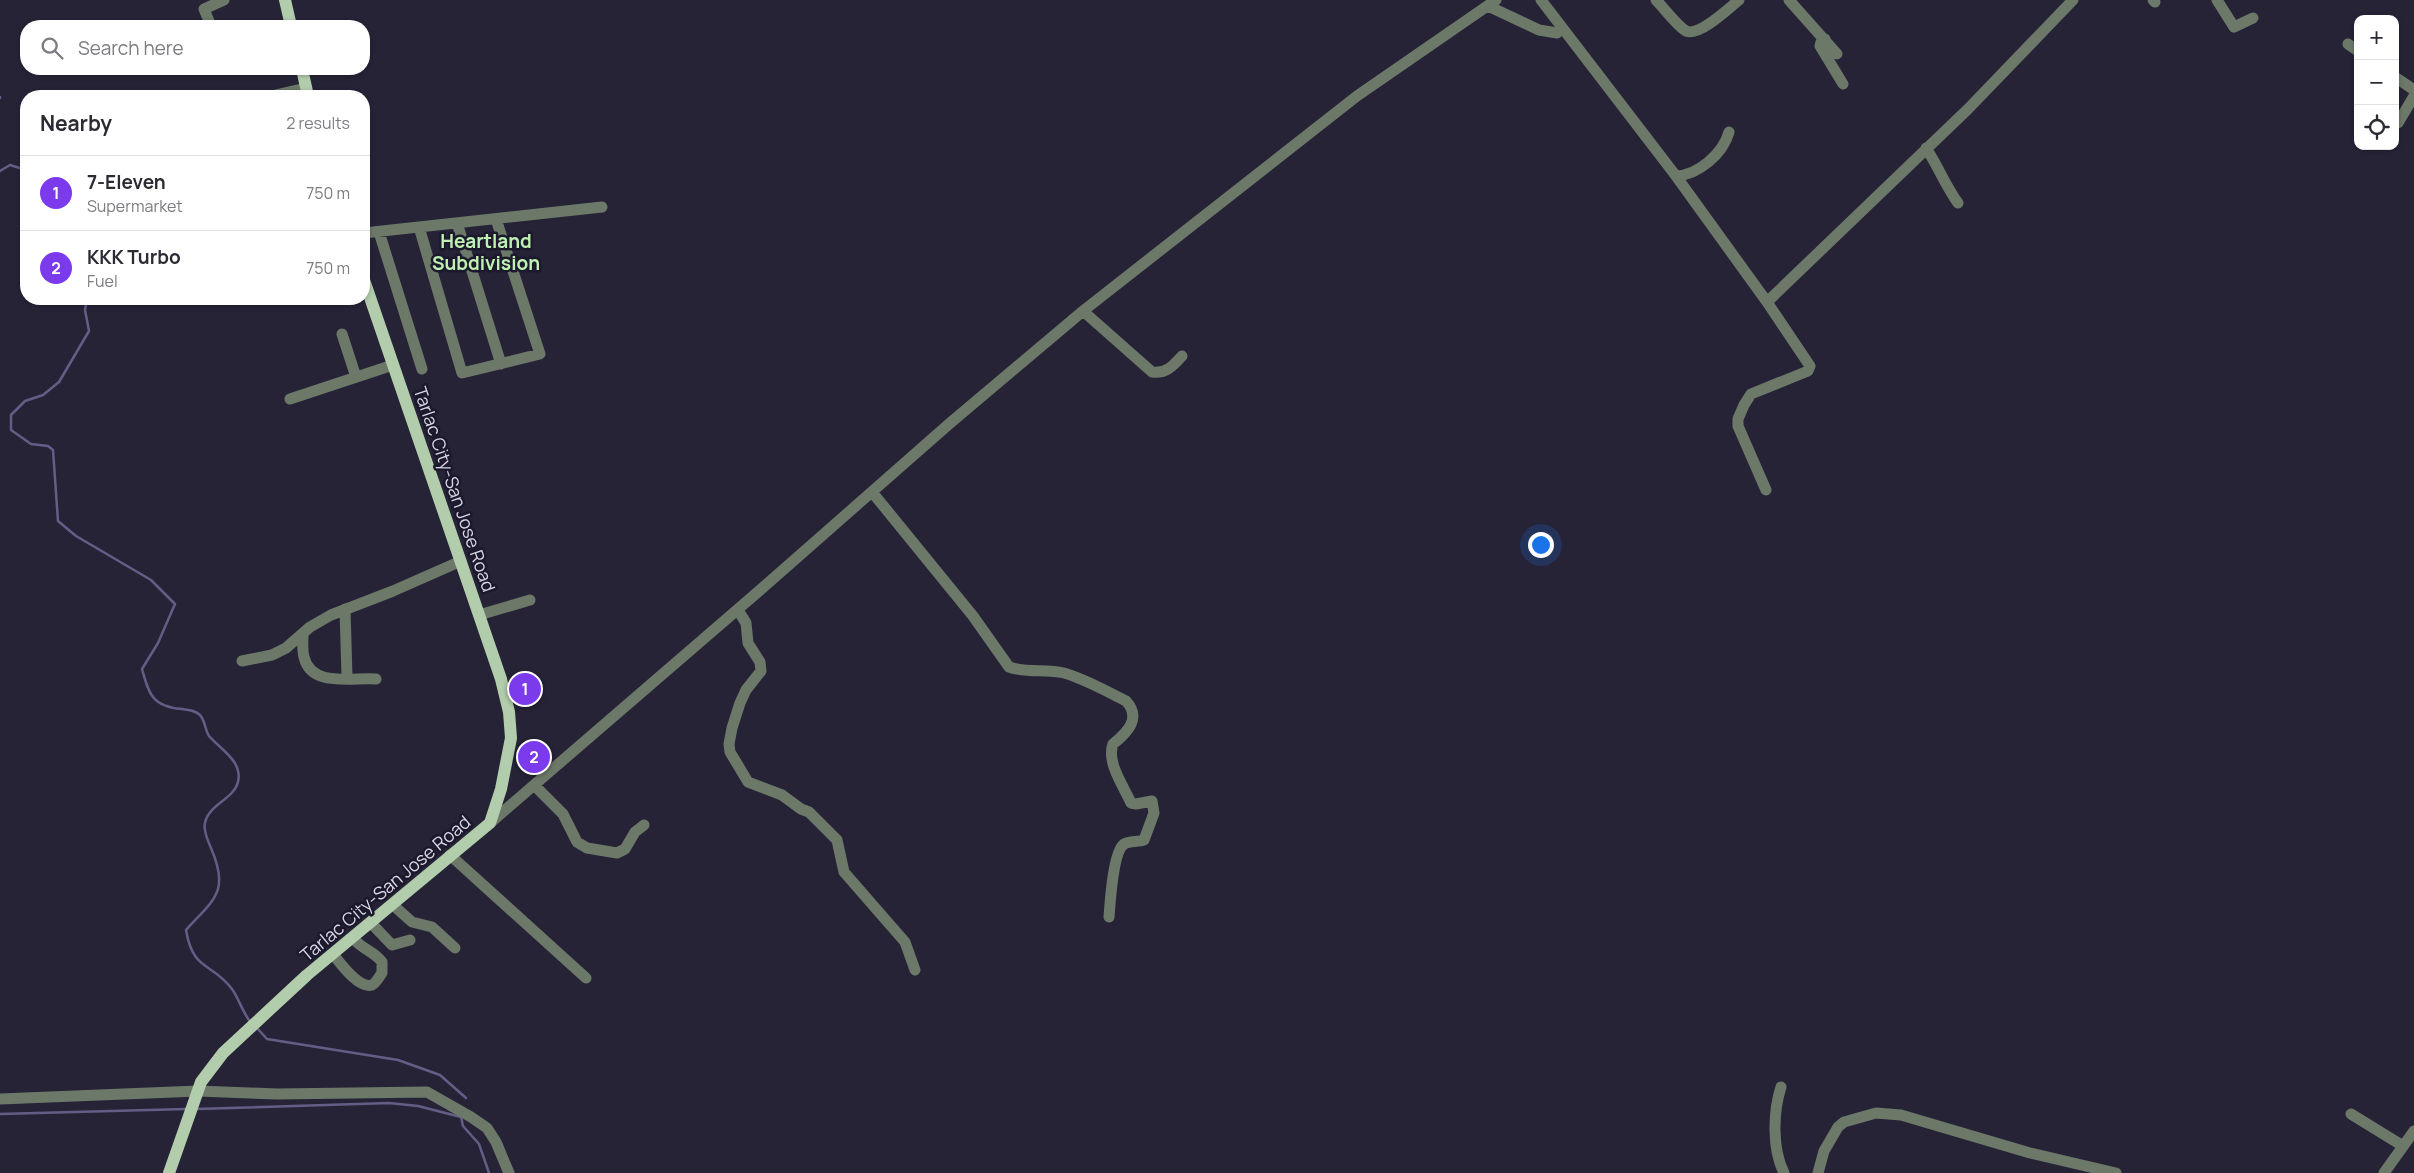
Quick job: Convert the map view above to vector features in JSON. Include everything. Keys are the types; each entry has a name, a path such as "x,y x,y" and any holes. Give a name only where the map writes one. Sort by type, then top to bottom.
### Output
{"main road":[{"path":"285,0 290,20"},
{"path":"303,75 307,90"},
{"name":"Tarlac City-San Jose Road","path":"169,1173 196,1095 206,1075 224,1053 266,1012 333,954 490,823 503,780 511,738 509,712 503,687 370,297"}],"street":[{"path":"209,20 204,8 224,0"},
{"path":"1541,0 1676,176 1767,302 1810,366 1808,371 1751,394 1738,419 1738,426 1766,490"},
{"path":"1656,0 1686,31 1694,32 1701,30 1739,0"},
{"path":"1789,0 1837,54"},
{"path":"1767,302 1829,245 1968,109 2073,0"},
{"path":"2217,0 2234,27 2253,18"},
{"path":"490,823 1083,311 1357,96 1492,3 1539,30 1558,33"},
{"path":"1825,40 1821,42 1820,46 1843,84"},
{"path":"2348,44 2354,48"},
{"path":"2399,79 2414,90"},
{"path":"2399,121 2414,96"},
{"path":"1676,176 1686,175 1706,164 1721,150 1729,132"},
{"path":"1926,148 1936,164 1945,185 1958,203"},
{"path":"370,233 602,207"},
{"path":"419,227 462,373 540,354 496,218"},
{"path":"457,223 501,364"},
{"path":"379,232 422,369"},
{"path":"1083,311 1152,372 1159,373 1170,369 1182,356"},
{"path":"342,334 356,377"},
{"path":"290,399 394,365"},
{"path":"872,492 967,609 1009,667 1018,670 1039,669 1064,674 1126,701 1131,706 1132,726 1126,734 1113,744 1112,755 1118,776 1131,803 1152,801 1154,813 1144,840 1127,843 1122,847 1112,881 1109,918"},
{"path":"242,661 272,655 286,648 331,614 461,561"},
{"path":"479,615 530,600"},
{"path":"345,609 347,677"},
{"path":"738,610 746,623 748,643 760,662 761,671 746,690 740,703 732,728 729,744 730,752 748,782 782,795 801,809 809,812 837,840 844,872 905,942 915,970"},
{"path":"303,634 304,657 314,674 324,678 376,678"},
{"path":"534,785 562,814 577,842 587,848 617,853 626,849 635,832 644,825"},
{"path":"450,855 586,978"},
{"path":"393,905 412,922 432,927 456,948"},
{"path":"371,923 392,945 410,940"},
{"path":"333,954 352,976 370,986 375,983 382,973 382,962 374,954 363,949 352,938"},
{"path":"1781,1087 1778,1100 1776,1138 1778,1160 1784,1173"},
{"path":"0,1099 427,1092 472,1117 487,1128 496,1142 509,1173"},
{"path":"1818,1173 1824,1151 1838,1127 1844,1122 1876,1113 1901,1115 2030,1153 2116,1173"},
{"path":"2351,1114 2403,1146"},
{"path":"2384,1173 2414,1131"}],"waterway":[{"path":"0,171 10,165 20,168"},
{"path":"86,305 89,331 59,382 43,395 25,401 11,415 11,430 31,444 48,446 53,450 58,521 76,536 151,580 175,604 158,643 142,669 147,686 154,698 164,706 194,711 200,715 209,736 230,756 239,775 236,788 211,811 205,823 205,833 217,863 219,875 219,885 216,894 186,930 193,953 198,960 225,980 251,1023"},
{"path":"257,1028 267,1039 398,1060 440,1075 466,1098"},
{"path":"196,1109 389,1103 418,1106 461,1117 463,1126 479,1144 489,1173"},
{"path":"0,1114 186,1109"}],"place":[{"name":"7-Eleven","path":"525,689"},
{"name":"KKK Turbo","path":"534,757"}],"district":[{"name":"Heartland Subdivision","path":"486,252"}]}
